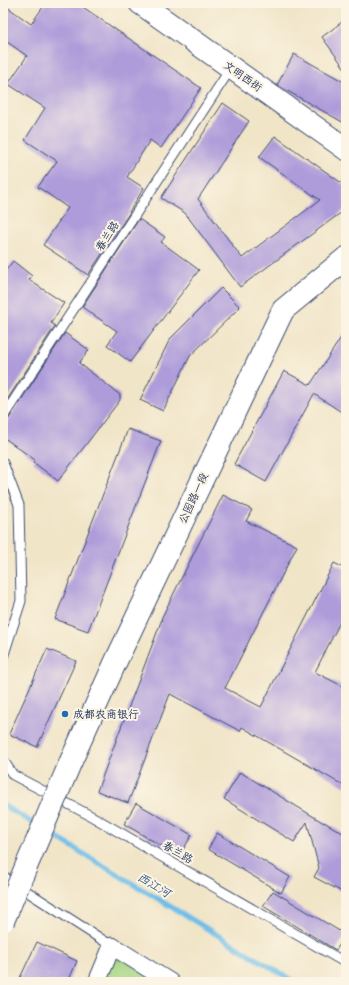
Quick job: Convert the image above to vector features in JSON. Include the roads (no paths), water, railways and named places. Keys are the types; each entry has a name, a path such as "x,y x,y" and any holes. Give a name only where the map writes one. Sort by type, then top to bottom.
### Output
{"street":[{"name":"文明西街","path":"140,3 346,149"},
{"name":"公园路一段","path":"3,921 71,761 116,661 283,310 346,258"},
{"path":"97,982 112,946 170,982"}],"lane":[{"name":"春兰路","path":"3,417 231,68"},
{"path":"3,463 20,505 21,600 3,657"},
{"name":"春兰路","path":"3,760 13,775 93,817 346,963"},
{"path":"3,876 112,946"}],"waterway":[{"name":"西江河","path":"3,805 38,826"},
{"name":"西江河","path":"46,831 295,982"}],"place":[{"name":"成都农商银行","path":"65,714"}]}
